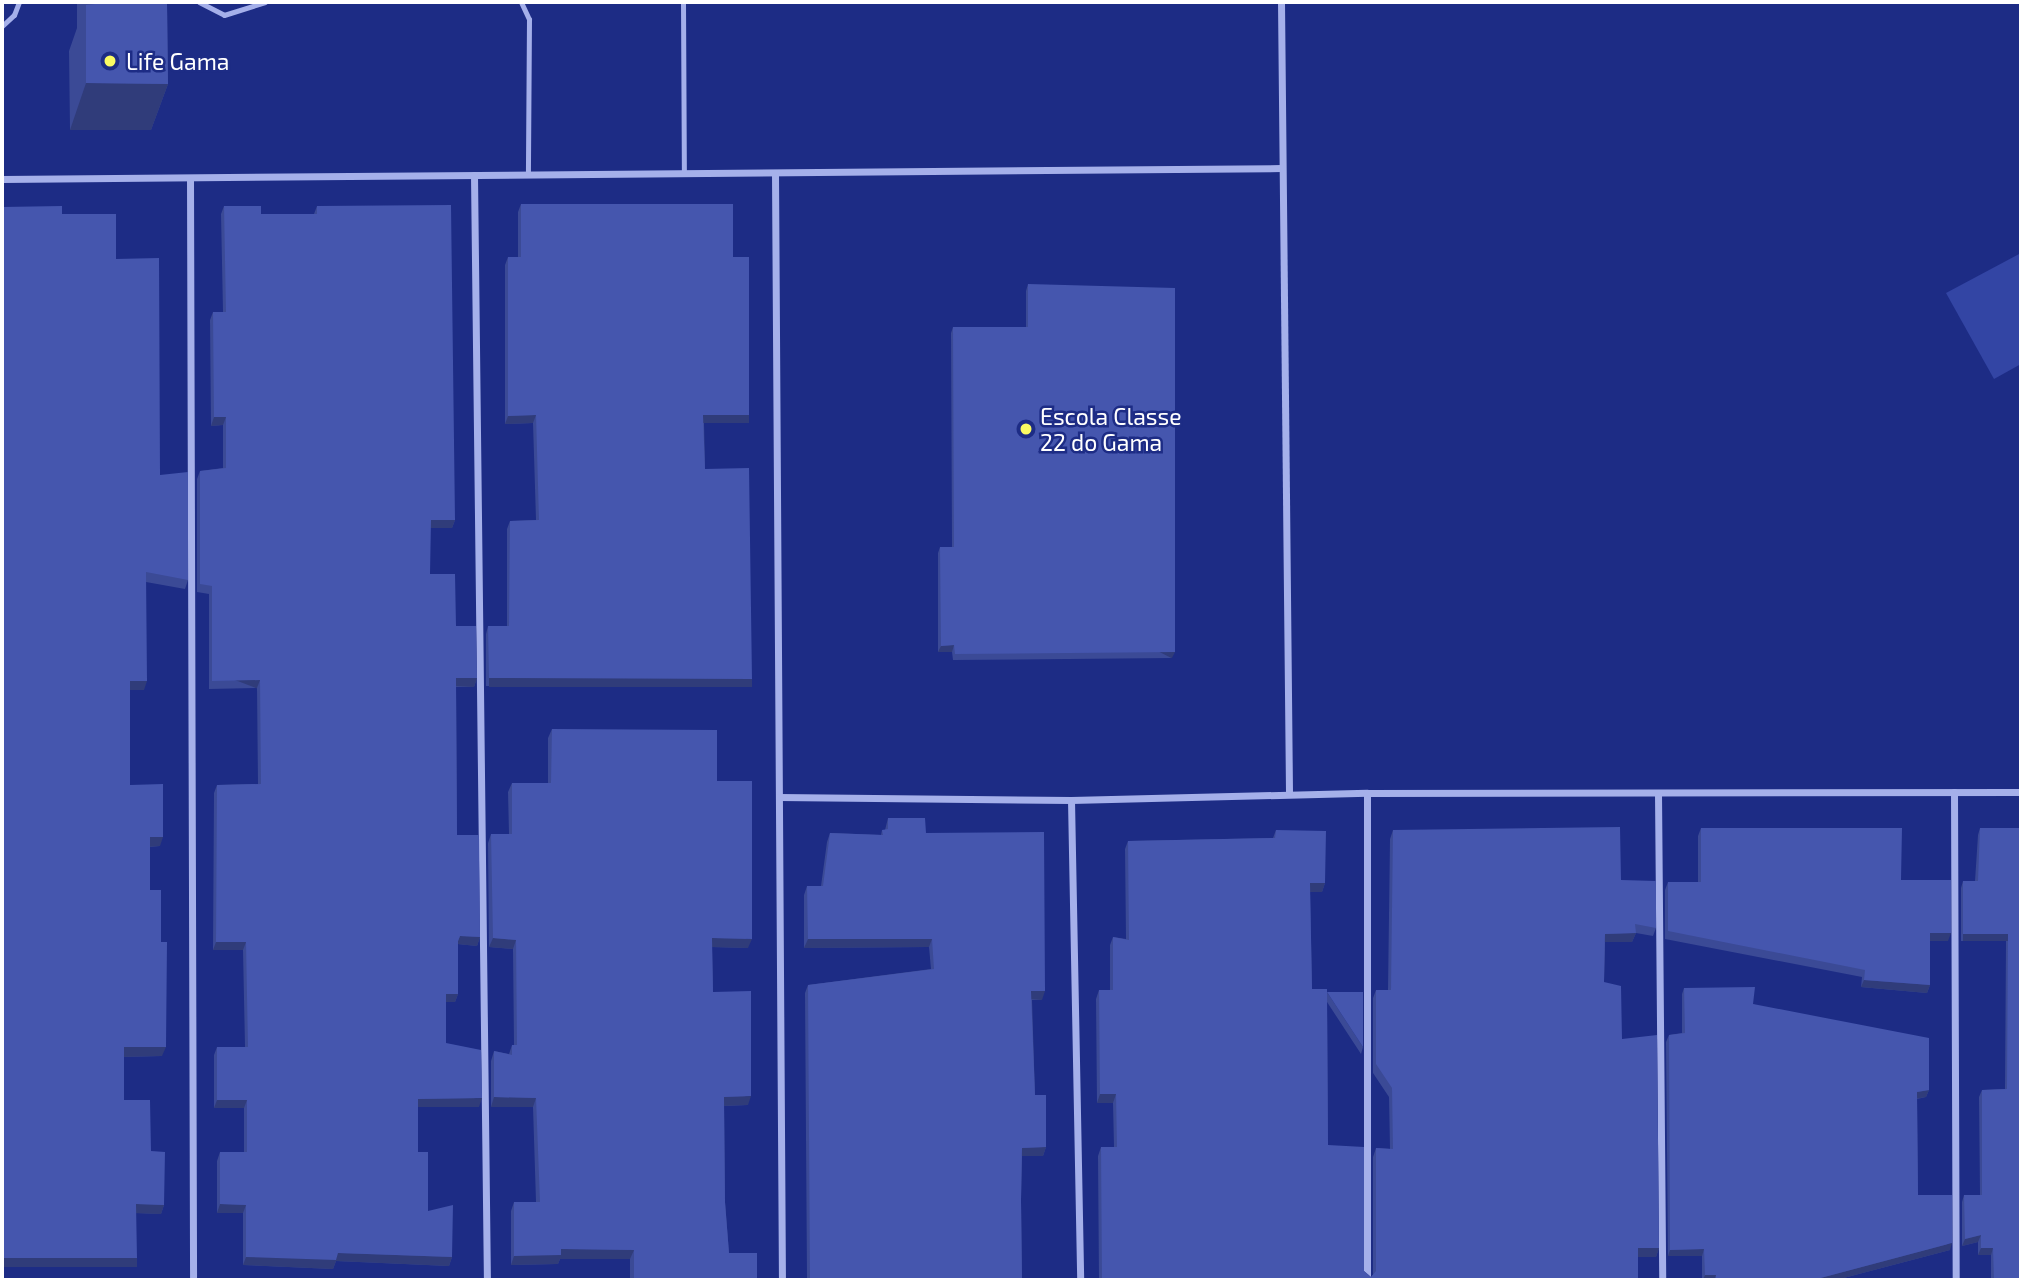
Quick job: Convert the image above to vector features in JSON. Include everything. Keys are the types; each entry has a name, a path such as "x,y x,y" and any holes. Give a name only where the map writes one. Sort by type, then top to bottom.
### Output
{"street":[{"path":"1281,2 1289,794"},
{"path":"2,179 1281,168"},
{"path":"775,174 782,1280"},
{"path":"474,175 487,1280"},
{"path":"190,178 193,1280"},
{"path":"1954,792 1956,1280"},
{"path":"779,797 1071,800 1367,793 2021,792"},
{"path":"1367,793 1367,1280"},
{"path":"1658,793 1662,1280"},
{"path":"1071,800 1080,1280"}],"lane":[{"path":"2,26 14,15 19,2"},
{"path":"199,2 224,15 265,2"},
{"path":"521,2 529,19 528,175"},
{"path":"683,2 684,174"}],"shaded area":[{"path":"2021,253 2021,364 1994,379 1946,293"}],"building":[{"path":"95,2 167,2 168,84 86,83 86,5"},
{"path":"521,204 733,204 733,257 749,257 749,415 703,415 705,469 749,468 752,679 489,678 488,626 509,626 510,521 539,520 536,415 508,416 508,257 521,257"},
{"path":"451,205 455,520 431,520 430,574 455,574 456,626 476,626 477,678 456,678 457,835 479,835 480,937 460,936 458,941 458,994 446,994 446,1043 481,1050 482,1098 418,1099 418,1152 428,1152 428,1211 453,1205 452,1257 338,1253 336,1260 246,1257 246,1205 220,1204 220,1152 247,1152 247,1100 217,1100 217,1047 248,1047 246,942 216,942 217,785 261,784 260,680 212,681 212,586 200,584 200,471 226,468 226,417 214,417 213,312 226,312 224,206 261,206 261,214 317,214 317,206"},
{"path":"62,206 62,214 116,214 116,259 159,258 160,475 188,472 188,580 146,572 147,681 130,681 130,785 163,784 163,837 150,837 150,890 161,890 161,942 167,942 166,1047 124,1047 124,1100 150,1100 151,1151 165,1152 164,1205 136,1204 137,1258 2,1258 2,207"},
{"path":"1028,284 1175,288 1175,652 955,654 954,645 941,646 940,547 954,547 953,327 1028,327"},
{"path":"552,729 717,730 717,781 752,781 752,939 712,938 713,992 751,991 751,1096 724,1097 725,1202 729,1253 757,1253 757,1280 634,1280 634,1250 561,1249 561,1255 514,1256 514,1202 540,1202 536,1098 494,1097 494,1051 512,1055 512,1045 517,1045 516,940 493,938 491,834 512,834 512,783 551,783"},
{"path":"888,818 925,818 926,833 1044,832 1045,991 1031,991 1035,1095 1046,1095 1046,1147 1022,1148 1022,1280 810,1280 808,985 934,969 932,939 808,939 807,886 823,886 830,833 883,835 882,830 888,829"},
{"path":"1620,827 1621,880 1656,881 1656,928 1635,924 1636,933 1605,934 1604,982 1621,986 1622,1039 1657,1035 1659,1248 1638,1248 1638,1280 1102,1280 1101,1147 1117,1147 1116,1094 1100,1094 1099,990 1113,990 1113,937 1129,940 1128,841 1275,838 1276,830 1326,831 1325,883 1310,883 1312,989 1327,989 1328,1145 1364,1147 1364,1271 1371,1277 1376,1271 1376,1148 1393,1149 1392,1088 1376,1064 1376,990 1391,990 1393,830"},
{"path":"1701,828 1902,828 1901,880 1951,880 1951,933 1930,933 1930,985 1864,980 1865,970 1668,931 1668,882 1701,882"},
{"path":"1980,828 2021,828 2021,1280 1994,1280 1993,1248 1981,1248 1981,1235 1965,1239 1964,1195 1982,1195 1982,1090 2007,1089 2008,934 1963,934 1963,881 1978,881"},
{"path":"1755,987 1753,1004 1929,1038 1929,1090 1917,1092 1918,1195 1952,1195 1952,1243 1813,1280 1716,1280 1716,1275 1705,1275 1704,1249 1670,1250 1669,1035 1685,1033 1684,988"},
{"path":"1327,992 1363,992 1363,1047"}],"place":[{"name":"Life Gama","path":"110,61"},
{"name":"Escola Classe 22 do Gama","path":"1026,429"}]}
